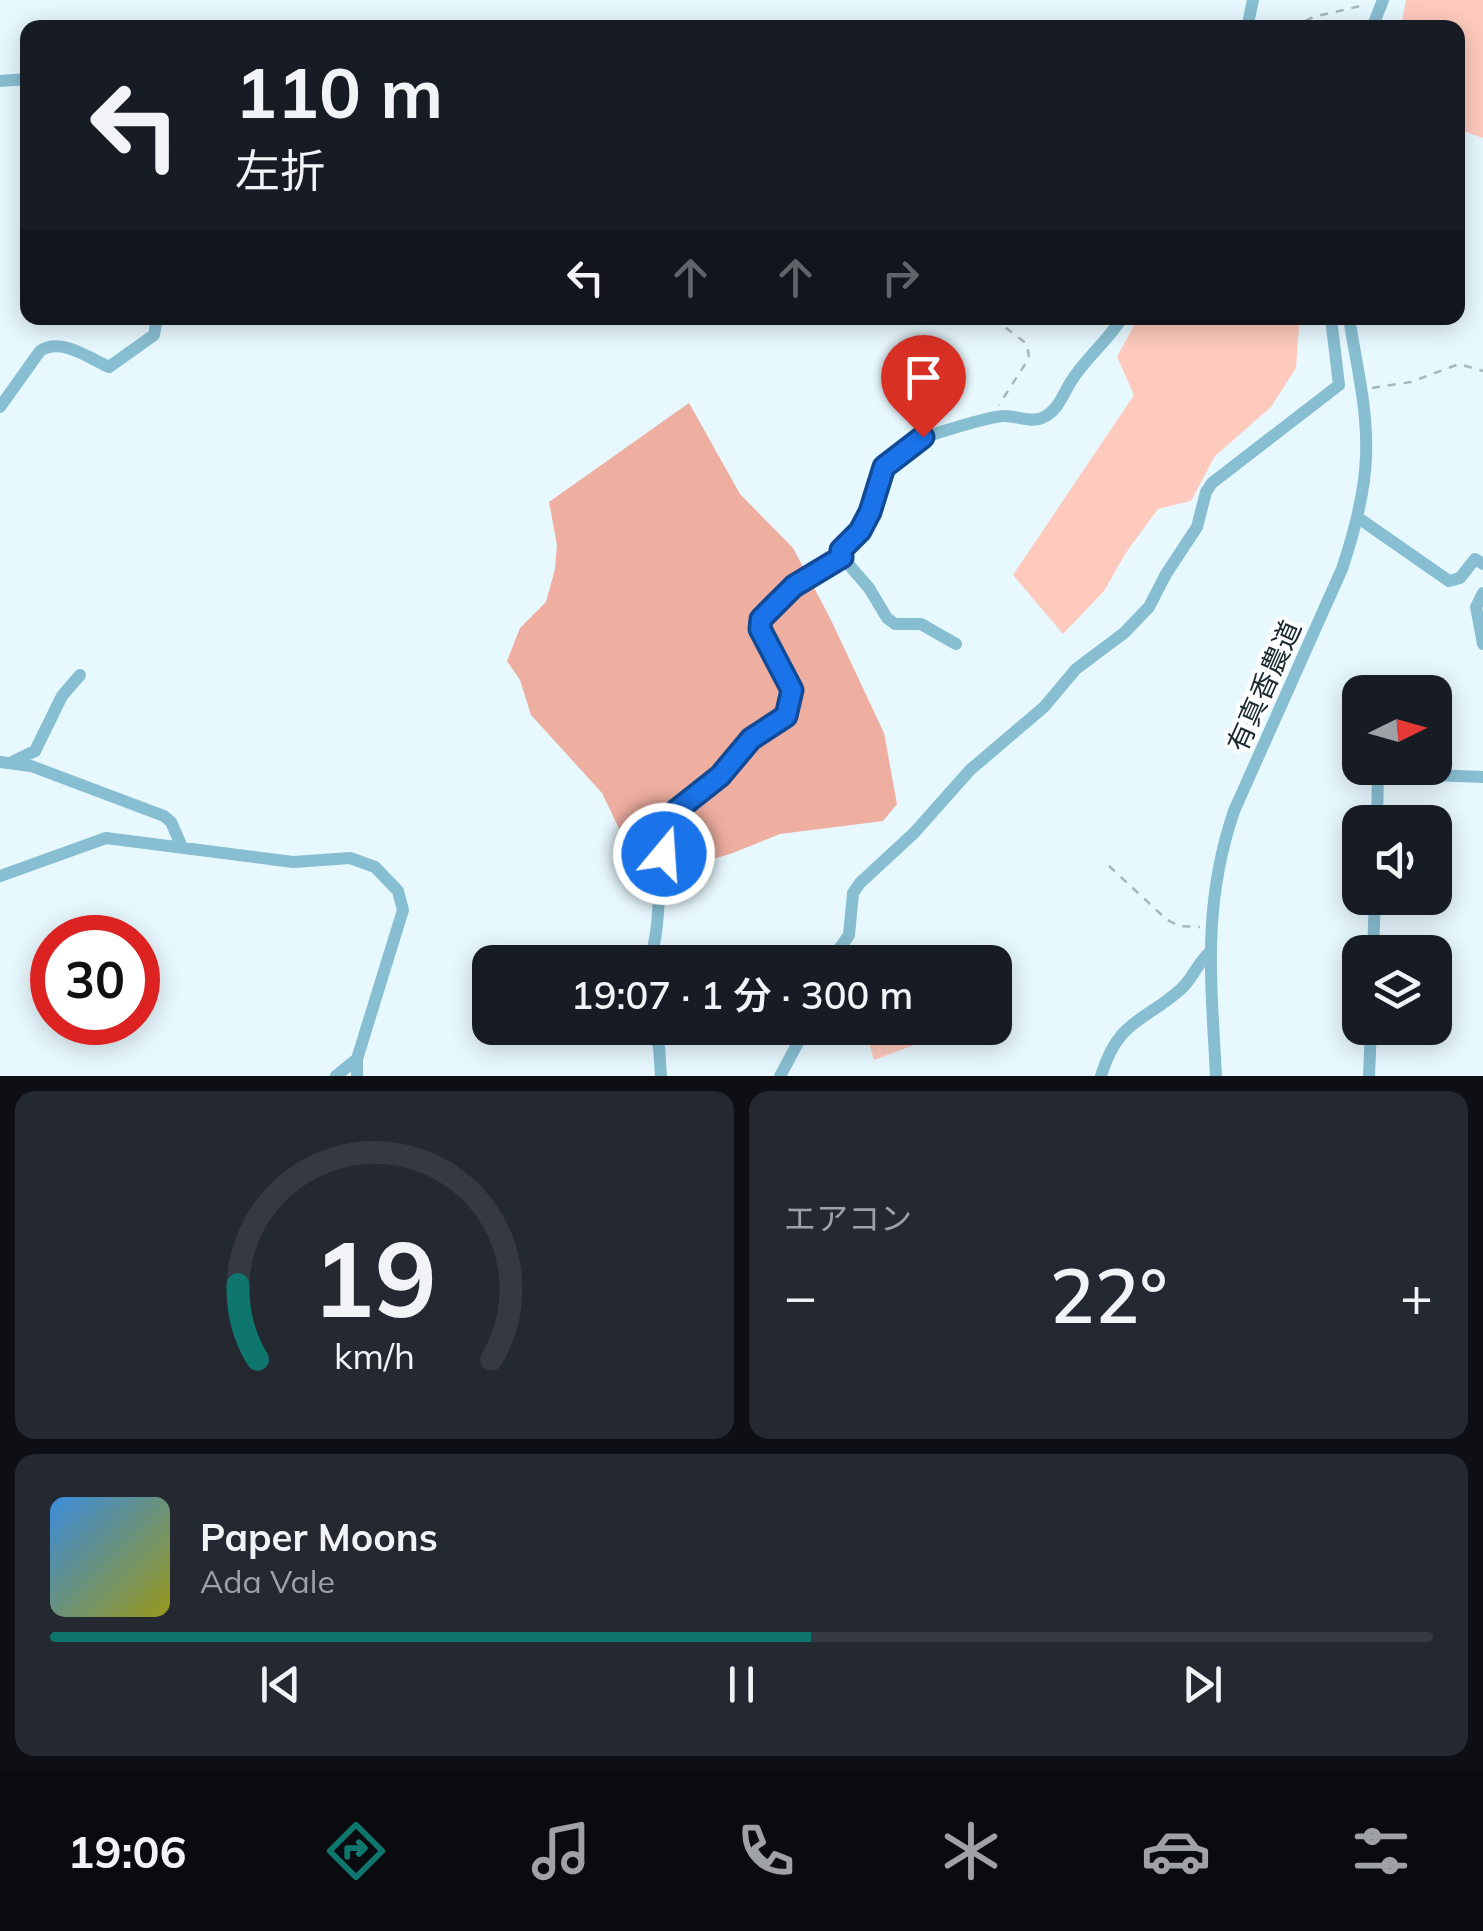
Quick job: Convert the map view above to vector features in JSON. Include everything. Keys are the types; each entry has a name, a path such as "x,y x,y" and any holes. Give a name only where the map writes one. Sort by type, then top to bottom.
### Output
{"street":[{"path":"0,407 40,350 47,346 56,344 109,367 154,335 156,325"},
{"path":"956,644 922,624 896,624 887,618 869,588 842,557 841,550 860,531 870,512 884,467 923,437 997,416 1045,418 1083,362 1118,325"},
{"path":"1332,325 1339,385"},
{"name":"有真香農道","path":"1216,1076 1210,928 1217,871 1234,811 1342,569 1357,517 1366,456 1361,389 1350,325"},
{"path":"1333,339 1352,336"},
{"path":"842,945 849,934 853,894 860,884 914,833 970,770 1044,707 1076,669 1124,633 1155,600 1166,574 1197,527 1212,483 1339,385 1361,389"},
{"path":"1357,517 1449,581 1460,578 1475,558 1483,564"},
{"path":"652,945 671,820 683,803 720,776 751,739 786,716 791,705 792,690 760,629 761,619 794,586 842,557"},
{"path":"1483,592 1476,607 1483,644"},
{"path":"7,762 35,751 62,696 80,675"},
{"path":"7,762 164,816 172,822 182,847"},
{"path":"1377,805 1378,773 1483,777"},
{"path":"0,876 106,838 293,862 360,860 398,890 403,910 357,1059 357,1076"},
{"path":"1101,1076 1130,1023 1180,990 1199,960 1210,952"},
{"path":"658,1045 661,1076"},
{"path":"780,1076 797,1045"},
{"path":"1369,1076 1370,1045"},
{"path":"336,1076 357,1059"}],"path":[{"path":"1305,20 1351,6 1381,4"},
{"path":"997,416 1000,401 1028,358 1029,350 1028,344 1002,325"},
{"path":"1361,389 1411,382 1460,364 1483,371"},
{"path":"1110,866 1166,919 1179,926 1210,928"}],"shaded area":[{"path":"1406,0 1483,0 1483,138 1465,131 1465,20 1402,20"},
{"path":"1134,325 1299,325 1296,368 1271,407 1215,456 1191,501 1158,509 1104,591 1063,634 1013,575 1134,395 1117,357"},
{"path":"689,403 740,494 793,548 830,618 884,733 897,804 883,821 780,834 730,854 672,871 652,872 635,862 602,793 531,715 520,680 507,661 520,628 546,602 555,569 557,545 549,502"},
{"path":"870,1045 914,1045 874,1060"}],"route":[{"path":"664,854 677,810 720,776 751,739 786,716 791,705 792,690 760,629 761,619 794,586 842,557 841,550 860,531 870,512 884,467 923,437"}]}
